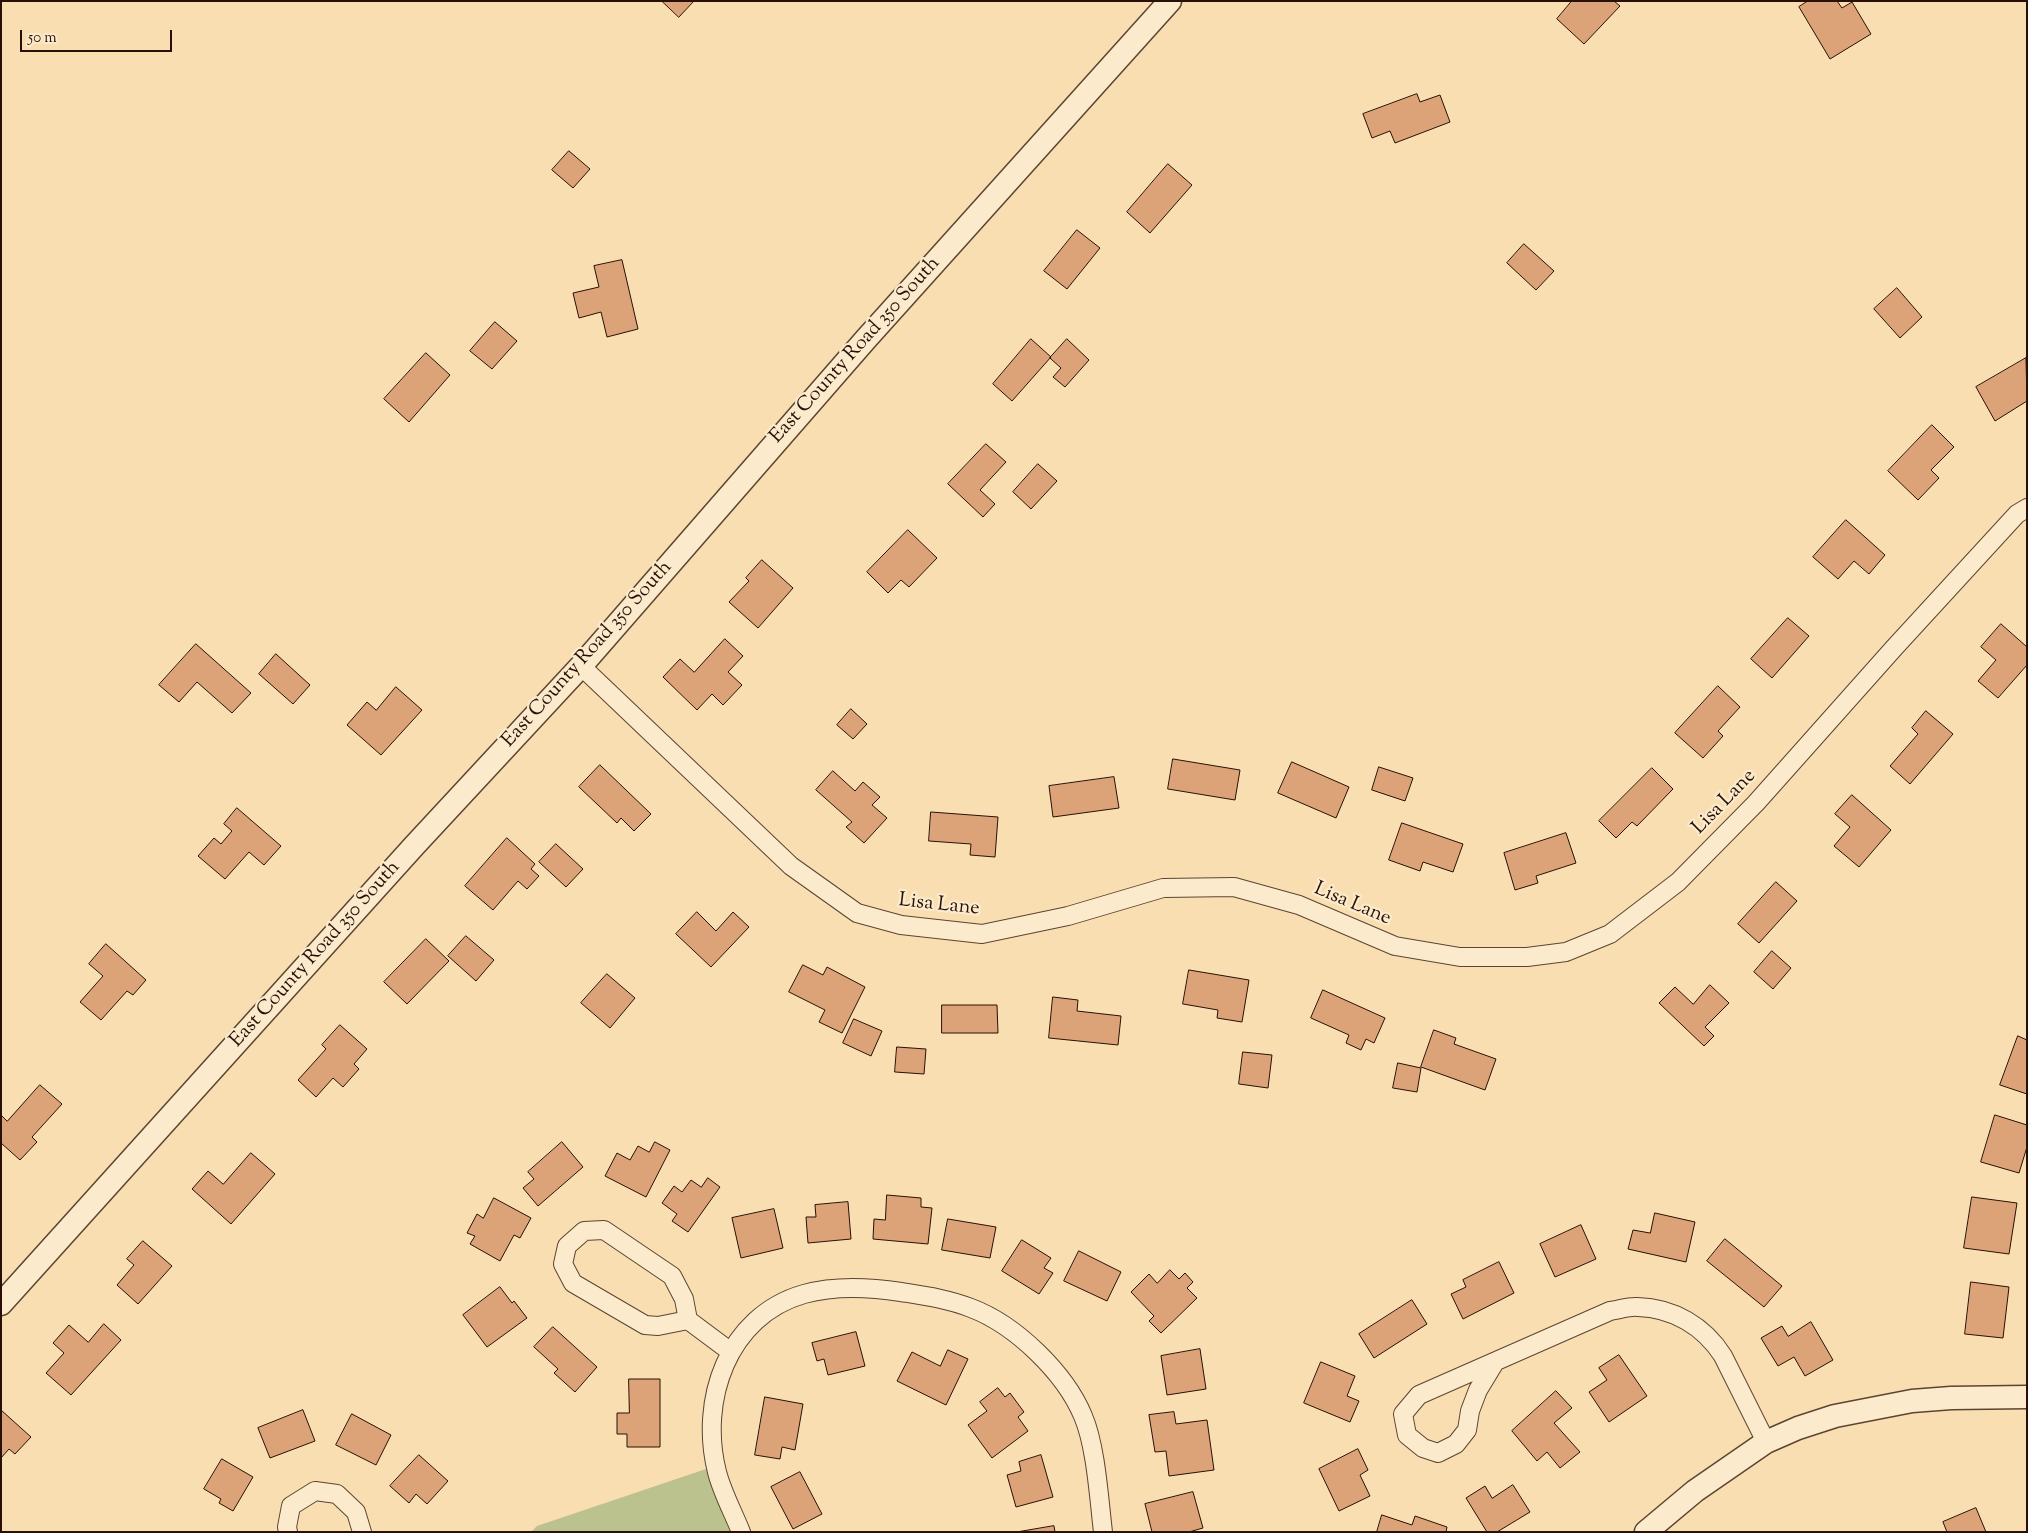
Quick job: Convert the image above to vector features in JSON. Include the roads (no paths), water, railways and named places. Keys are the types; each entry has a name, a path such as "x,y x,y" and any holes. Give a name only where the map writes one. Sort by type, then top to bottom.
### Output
{"street":[{"name":"East County Road 350 South","path":"1,1304 408,852 581,666 847,360 1170,1"},
{"name":"Lisa Lane","path":"581,666 791,866 857,913 901,926 982,934 1068,916 1163,888 1234,887 1299,905 1395,946 1460,956 1527,957 1566,952 1610,934 1678,882 1756,803 2017,514 2027,508"},
{"path":"688,1320 658,1326 645,1325 573,1283 563,1264 567,1246 584,1231 604,1230 672,1276 684,1299 688,1320 731,1352"},
{"path":"740,1532 717,1473 712,1441 711,1409 718,1378 731,1352 756,1322 778,1305 803,1294 831,1288 870,1287 944,1298 973,1308 994,1319 1036,1351 1053,1369 1070,1392 1083,1417 1091,1444 1104,1532"},
{"path":"1495,1362 1478,1390 1470,1411 1467,1430 1456,1444 1438,1453 1423,1448 1407,1435 1403,1414 1419,1395 1610,1311 1636,1306 1659,1309 1680,1316 1699,1328 1715,1342 1766,1442"},
{"path":"1646,1532 1695,1491 1766,1442 1816,1422 1873,1407 1912,1401 1951,1398 2027,1397"},
{"path":"288,1532 287,1527 291,1506 315,1491 337,1494 356,1512 362,1532"}]}
